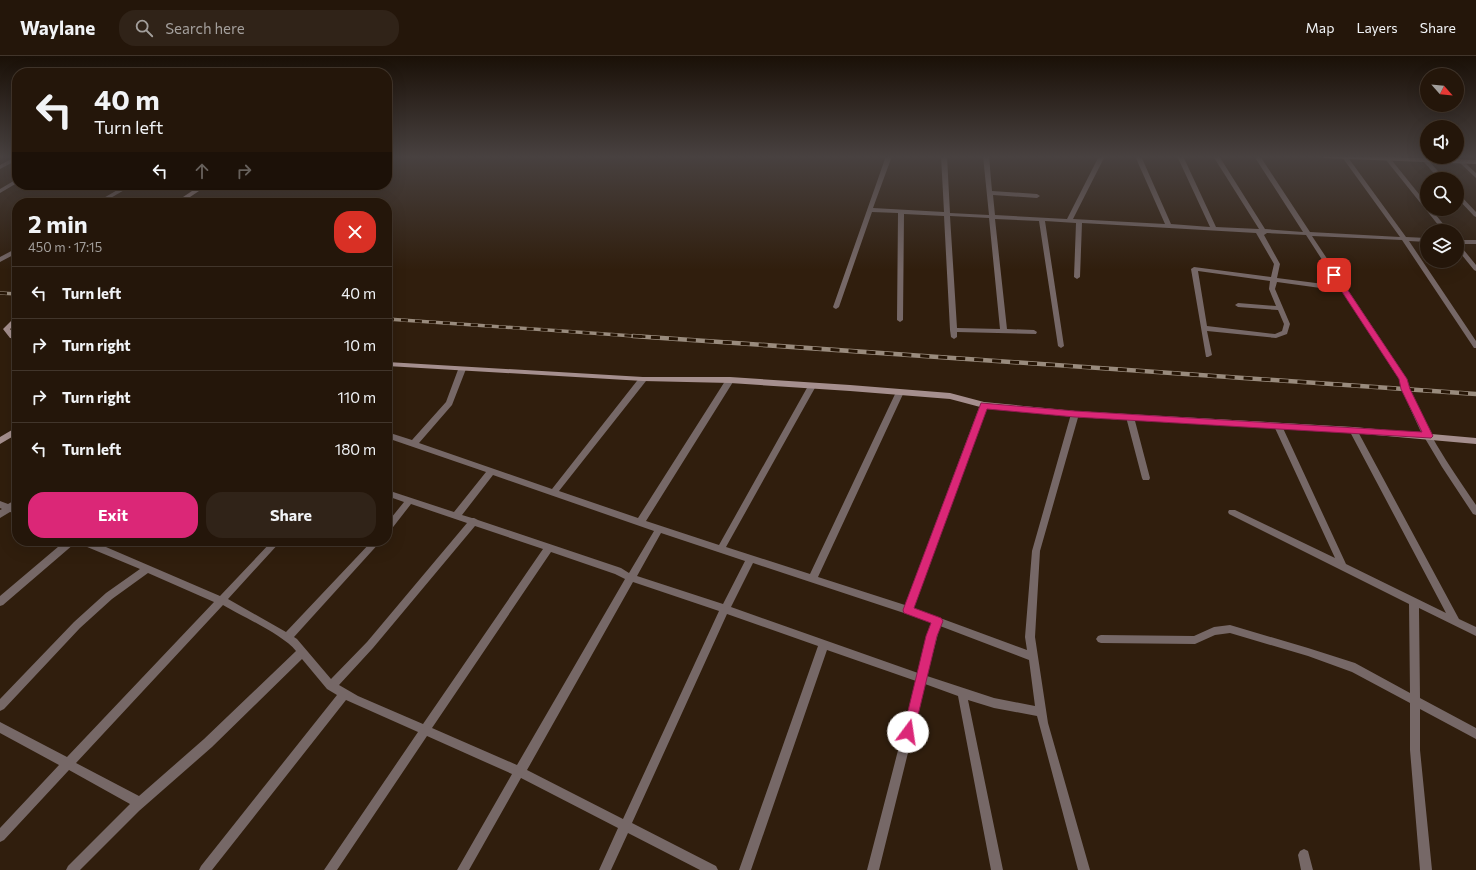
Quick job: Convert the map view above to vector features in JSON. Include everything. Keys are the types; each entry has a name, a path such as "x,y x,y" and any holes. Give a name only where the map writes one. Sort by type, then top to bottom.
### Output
{"street":[{"path":"836,307 875,194"},
{"path":"946,194 954,334 1004,330 1034,332"},
{"path":"1004,330 991,194 1037,196"},
{"path":"1069,221 1083,194"},
{"path":"1155,194 1169,227"},
{"path":"1197,194 1214,230"},
{"path":"1204,328 1276,336 1285,332 1287,324 1272,288 1275,281 1277,264 1262,232 1239,194"},
{"path":"1282,194 1403,379 1406,389 1428,436 1476,512"},
{"path":"1372,194 1405,240 1476,346"},
{"path":"1464,202 1476,215"},
{"path":"869,210 1214,230 1420,240"},
{"path":"900,320 901,212"},
{"path":"1434,216 1441,224"},
{"path":"1042,220 1061,346"},
{"path":"1077,277 1079,222"},
{"path":"1464,242 1476,242"},
{"path":"0,260 12,253"},
{"path":"1464,254 1476,269"},
{"path":"1208,355 1194,269 1275,281 1343,288"},
{"path":"1238,305 1280,308"},
{"path":"12,324 6,329 12,336"},
{"path":"392,364 643,379 730,380 950,396 984,405 1075,414 1352,430 1476,440"},
{"path":"413,444 448,403 462,369"},
{"path":"553,493 643,379"},
{"path":"640,523 730,380"},
{"path":"722,549 812,386"},
{"path":"813,578 900,392"},
{"path":"908,610 984,405"},
{"path":"1075,414 1036,551 1030,637 1042,712 1084,870"},
{"path":"1130,417 1146,478"},
{"path":"1278,426 1343,566"},
{"path":"1352,430 1456,622"},
{"path":"0,441 12,433"},
{"path":"392,437 640,523 908,610 1033,658"},
{"path":"457,515 491,471"},
{"path":"392,495 457,515 618,571 631,578 725,609 962,693 994,703 1042,712"},
{"path":"392,522 410,500"},
{"path":"0,504 12,510"},
{"path":"0,515 12,510"},
{"path":"1232,512 1476,632"},
{"path":"331,686 370,646 474,521"},
{"path":"463,870 660,529"},
{"path":"0,602 65,546"},
{"path":"95,546 222,601 287,638 302,652 331,686 344,694 520,772 712,870"},
{"path":"0,836 222,601 272,546"},
{"path":"287,638 372,546"},
{"path":"330,870 548,547"},
{"path":"606,870 725,609 751,558"},
{"path":"0,706 98,605 148,569"},
{"path":"1414,601 1415,750 1426,870"},
{"path":"873,870 937,621"},
{"path":"1101,639 1195,640 1214,631 1230,629 1308,652 1355,668 1476,734"},
{"path":"745,870 824,644"},
{"path":"72,870 140,803 208,743 302,652"},
{"path":"962,693 997,870"},
{"path":"205,870 344,694"},
{"path":"0,727 140,803"},
{"path":"1304,855 1307,870"}],"railway":[{"path":"0,293 12,294"},
{"path":"392,319 648,337"},
{"path":"633,336 1476,394"}],"route":[{"path":"908,732 937,621 908,610 984,405 1075,414 1428,436 1406,389 1403,379 1334,275"}]}
